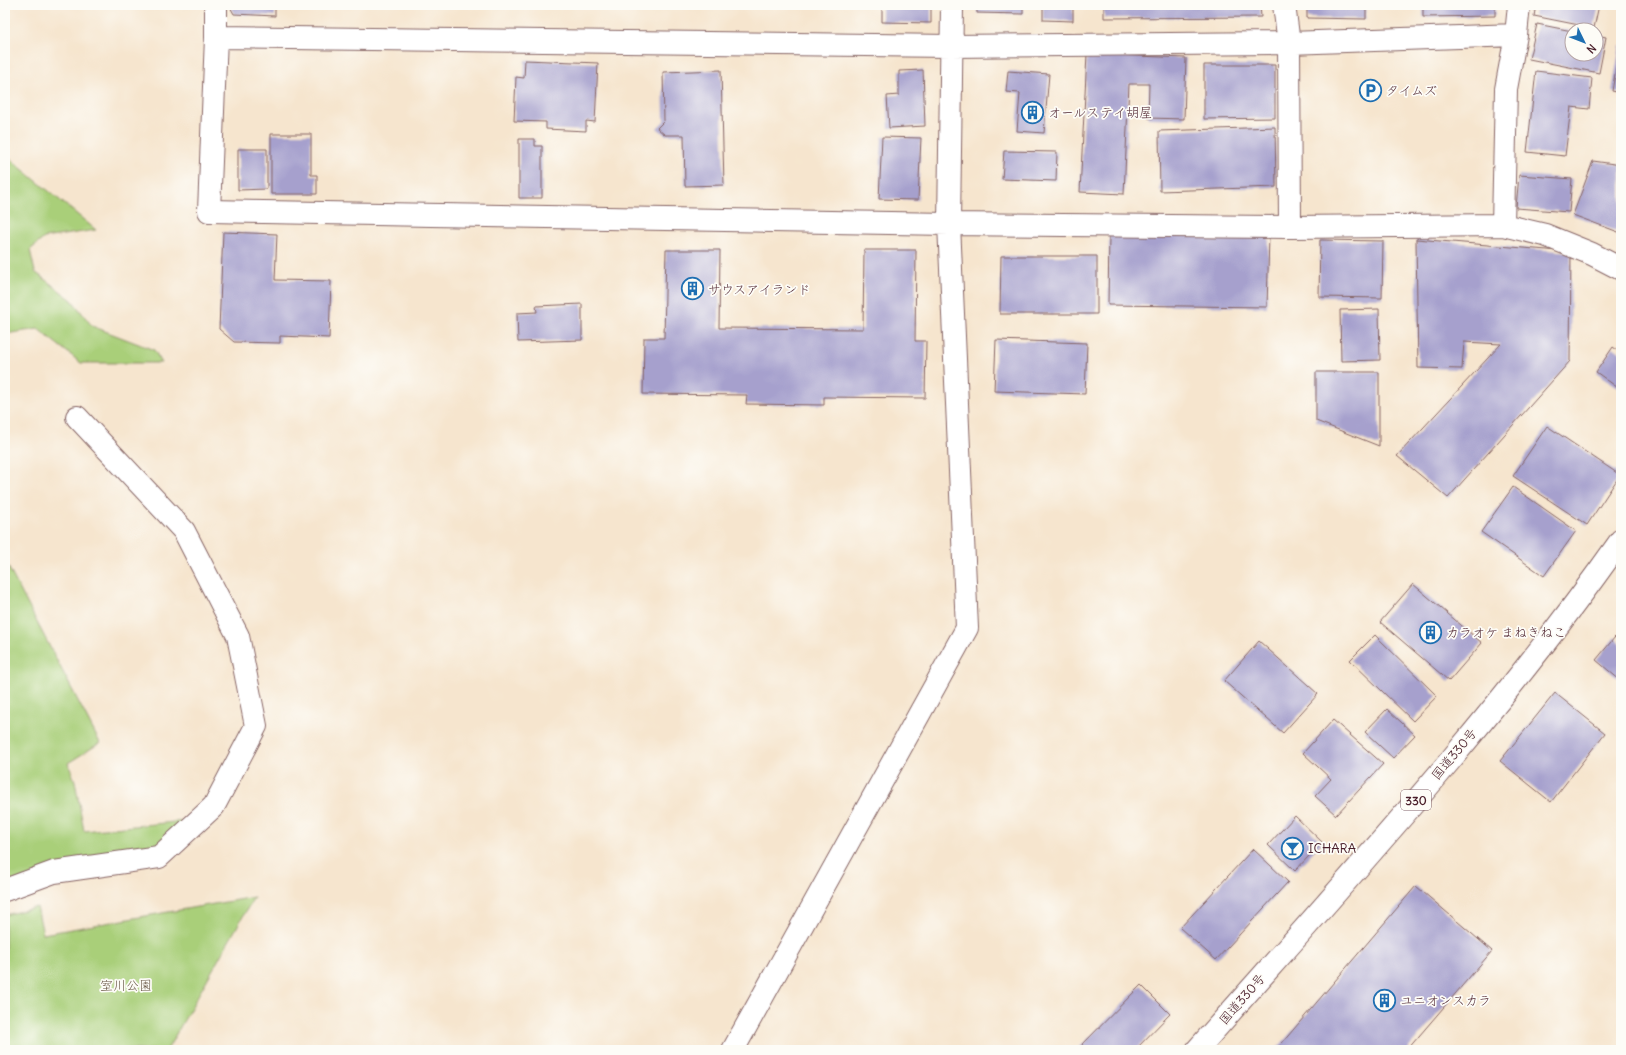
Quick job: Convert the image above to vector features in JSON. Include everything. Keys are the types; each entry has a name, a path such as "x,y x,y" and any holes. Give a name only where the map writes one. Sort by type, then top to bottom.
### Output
{"main road":[{"path":"216,5 209,211 950,224 1290,228 1503,225 1545,235 1592,254 1621,269"},
{"path":"732,1050 966,628 950,224 952,5"},
{"path":"1284,5 1289,43 1290,228"},
{"path":"1503,225 1506,89 1516,35 1519,5"},
{"path":"216,37 951,46 1289,43 1516,35"},
{"path":"5,890 54,872 159,857 214,806 256,726 238,636 184,531 78,417"},
{"name":"国道330号","path":"1198,1050 1376,847 1485,718 1584,593 1621,540"}],"green space":[{"path":"5,159 10,159 96,230 44,238 30,250 35,272 72,300 92,326 154,350 162,363 81,363 38,329 5,334"},
{"path":"5,561 100,743 68,763 75,781 84,831 184,821 157,847 5,883"},
{"name":"室川公園","path":"254,897 167,1050 5,1050 5,915 37,907 43,934"}],"building":[{"path":"229,5 275,5 275,16 234,14"},
{"path":"882,5 931,5 931,23 882,22"},
{"path":"977,5 1023,5 1023,14 977,13"},
{"path":"1043,5 1073,5 1073,21 1043,20"},
{"path":"1104,5 1260,5 1261,17 1104,18"},
{"path":"1307,5 1366,5 1366,19 1307,18"},
{"path":"1423,5 1495,5 1495,16 1423,17"},
{"path":"1536,5 1599,5 1595,22 1564,22 1534,16"},
{"path":"1537,24 1564,29 1564,62 1601,62 1599,73 1529,59"},
{"path":"1604,37 1606,37 1604,47"},
{"path":"1621,46 1621,93 1612,91"},
{"path":"1087,54 1186,58 1184,119 1148,118 1149,84 1129,84 1124,194 1080,192"},
{"path":"525,60 598,63 595,122 586,121 586,131 546,129 546,122 514,121 516,77 524,78"},
{"path":"1204,65 1275,65 1275,118 1204,119"},
{"path":"721,70 724,185 685,186 684,135 665,135 657,128 664,121 663,72"},
{"path":"923,70 925,126 889,128 887,96 899,95 899,71"},
{"name":"オールステイ胡屋","path":"1008,71 1049,74 1044,133 1017,131 1020,93 1006,92"},
{"path":"1536,71 1592,78 1589,109 1571,107 1565,156 1527,152"},
{"path":"1275,127 1276,187 1160,191 1159,131"},
{"path":"271,134 311,134 311,175 317,175 317,194 271,194"},
{"path":"882,137 921,138 918,200 879,199"},
{"path":"519,139 535,139 535,146 542,146 542,198 519,198"},
{"path":"238,149 267,149 267,189 238,190"},
{"path":"1004,151 1057,152 1056,181 1002,179"},
{"path":"1593,161 1621,165 1621,233 1573,215"},
{"path":"1519,175 1572,179 1569,212 1516,208"},
{"path":"223,232 277,234 275,280 331,281 329,338 280,336 280,343 234,342 219,329"},
{"path":"1109,234 1269,236 1267,307 1108,305"},
{"path":"1416,239 1571,252 1570,361 1448,498 1397,456 1501,344 1464,342 1462,369 1418,368"},
{"path":"1320,240 1383,241 1382,298 1319,297"},
{"name":"サウスアイランド","path":"666,250 720,250 719,328 863,329 864,250 916,250 915,341 926,341 925,398 824,397 824,405 746,404 747,395 643,394 644,338 664,338"},
{"path":"1001,256 1097,256 1097,314 1000,314"},
{"path":"582,304 582,340 518,342 517,313 537,312 536,306"},
{"path":"1379,309 1380,360 1341,361 1340,310"},
{"path":"996,340 1087,343 1085,394 994,391"},
{"path":"1613,347 1621,353 1621,390 1596,372"},
{"path":"1316,372 1379,372 1379,446 1316,421"},
{"path":"1547,426 1620,475 1587,525 1513,476"},
{"path":"1513,487 1576,531 1544,576 1481,532"},
{"name":"カラオケ まねきねこ","path":"1413,584 1482,643 1449,681 1380,622"},
{"path":"1375,635 1437,696 1413,721 1350,660"},
{"path":"1615,637 1621,643 1621,681 1596,660"},
{"path":"1259,641 1318,694 1283,733 1224,681"},
{"path":"1555,693 1605,733 1551,802 1500,761"},
{"path":"1387,709 1415,735 1393,758 1365,732"},
{"path":"1333,720 1383,764 1336,815 1315,796 1331,779 1303,753"},
{"path":"1295,816 1322,842 1295,871 1268,845"},
{"path":"1253,849 1288,882 1216,960 1180,928"},
{"name":"ユニオンスカラ","path":"1416,886 1492,951 1407,1050 1276,1050"},
{"path":"1141,985 1170,1014 1135,1050 1077,1050"}],"place":[{"name":"タイムズ","path":"1371,90"},
{"name":"オールステイ胡屋","path":"1032,112"},
{"name":"サウスアイランド","path":"692,289"},
{"name":"カラオケ まねきねこ","path":"1431,632"},
{"name":"ICHARA","path":"1292,848"},
{"name":"ユニオンスカラ","path":"1384,1000"}]}
